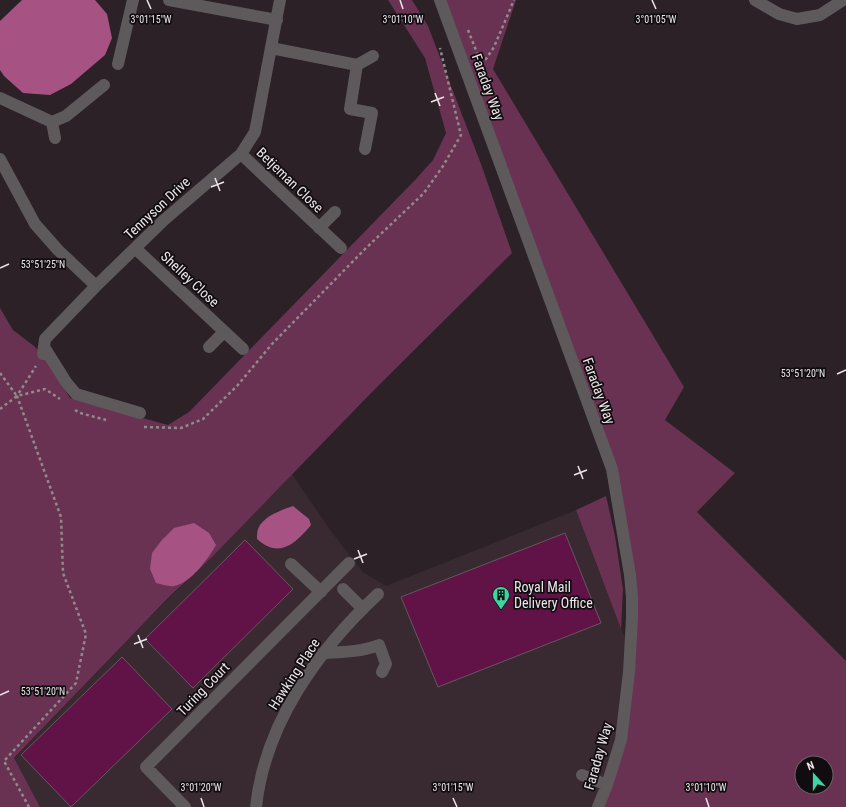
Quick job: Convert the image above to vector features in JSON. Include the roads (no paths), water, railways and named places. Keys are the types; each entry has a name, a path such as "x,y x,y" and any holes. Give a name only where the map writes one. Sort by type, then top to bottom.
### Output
{"street":[{"path":"118,64 133,0"},
{"path":"170,0 277,20"},
{"name":"Tennyson Drive","path":"140,413 76,394 66,382 42,344 96,286 136,249 164,220 241,154 255,132 280,0"},
{"name":"Faraday Way","path":"440,0 612,469 632,597 629,672 621,740 607,785 598,807"},
{"path":"755,0 779,14 797,19 820,15 844,0"},
{"path":"271,48 357,65 373,56"},
{"path":"357,65 350,109 372,113 366,149"},
{"path":"0,98 52,122 66,116 104,85"},
{"path":"52,122 55,138"},
{"name":"Betjeman Close","path":"241,154 341,248"},
{"path":"0,159 35,224 58,250 96,286"},
{"name":"Betjeman Close","path":"319,228 335,212"},
{"name":"Shelley Close","path":"136,249 243,349"},
{"path":"209,347 224,332"},
{"name":"Turing Court","path":"184,807 146,767 349,563"},
{"path":"291,564 321,592"},
{"path":"343,589 363,609"},
{"name":"Hawking Place","path":"256,807 264,766 273,738 291,701 323,653 378,594"},
{"path":"323,653 351,652 369,649 379,645 386,664 382,672"},
{"path":"582,775 607,785"}],"place":[{"name":"Royal Mail Delivery Office","path":"501,610"}]}
